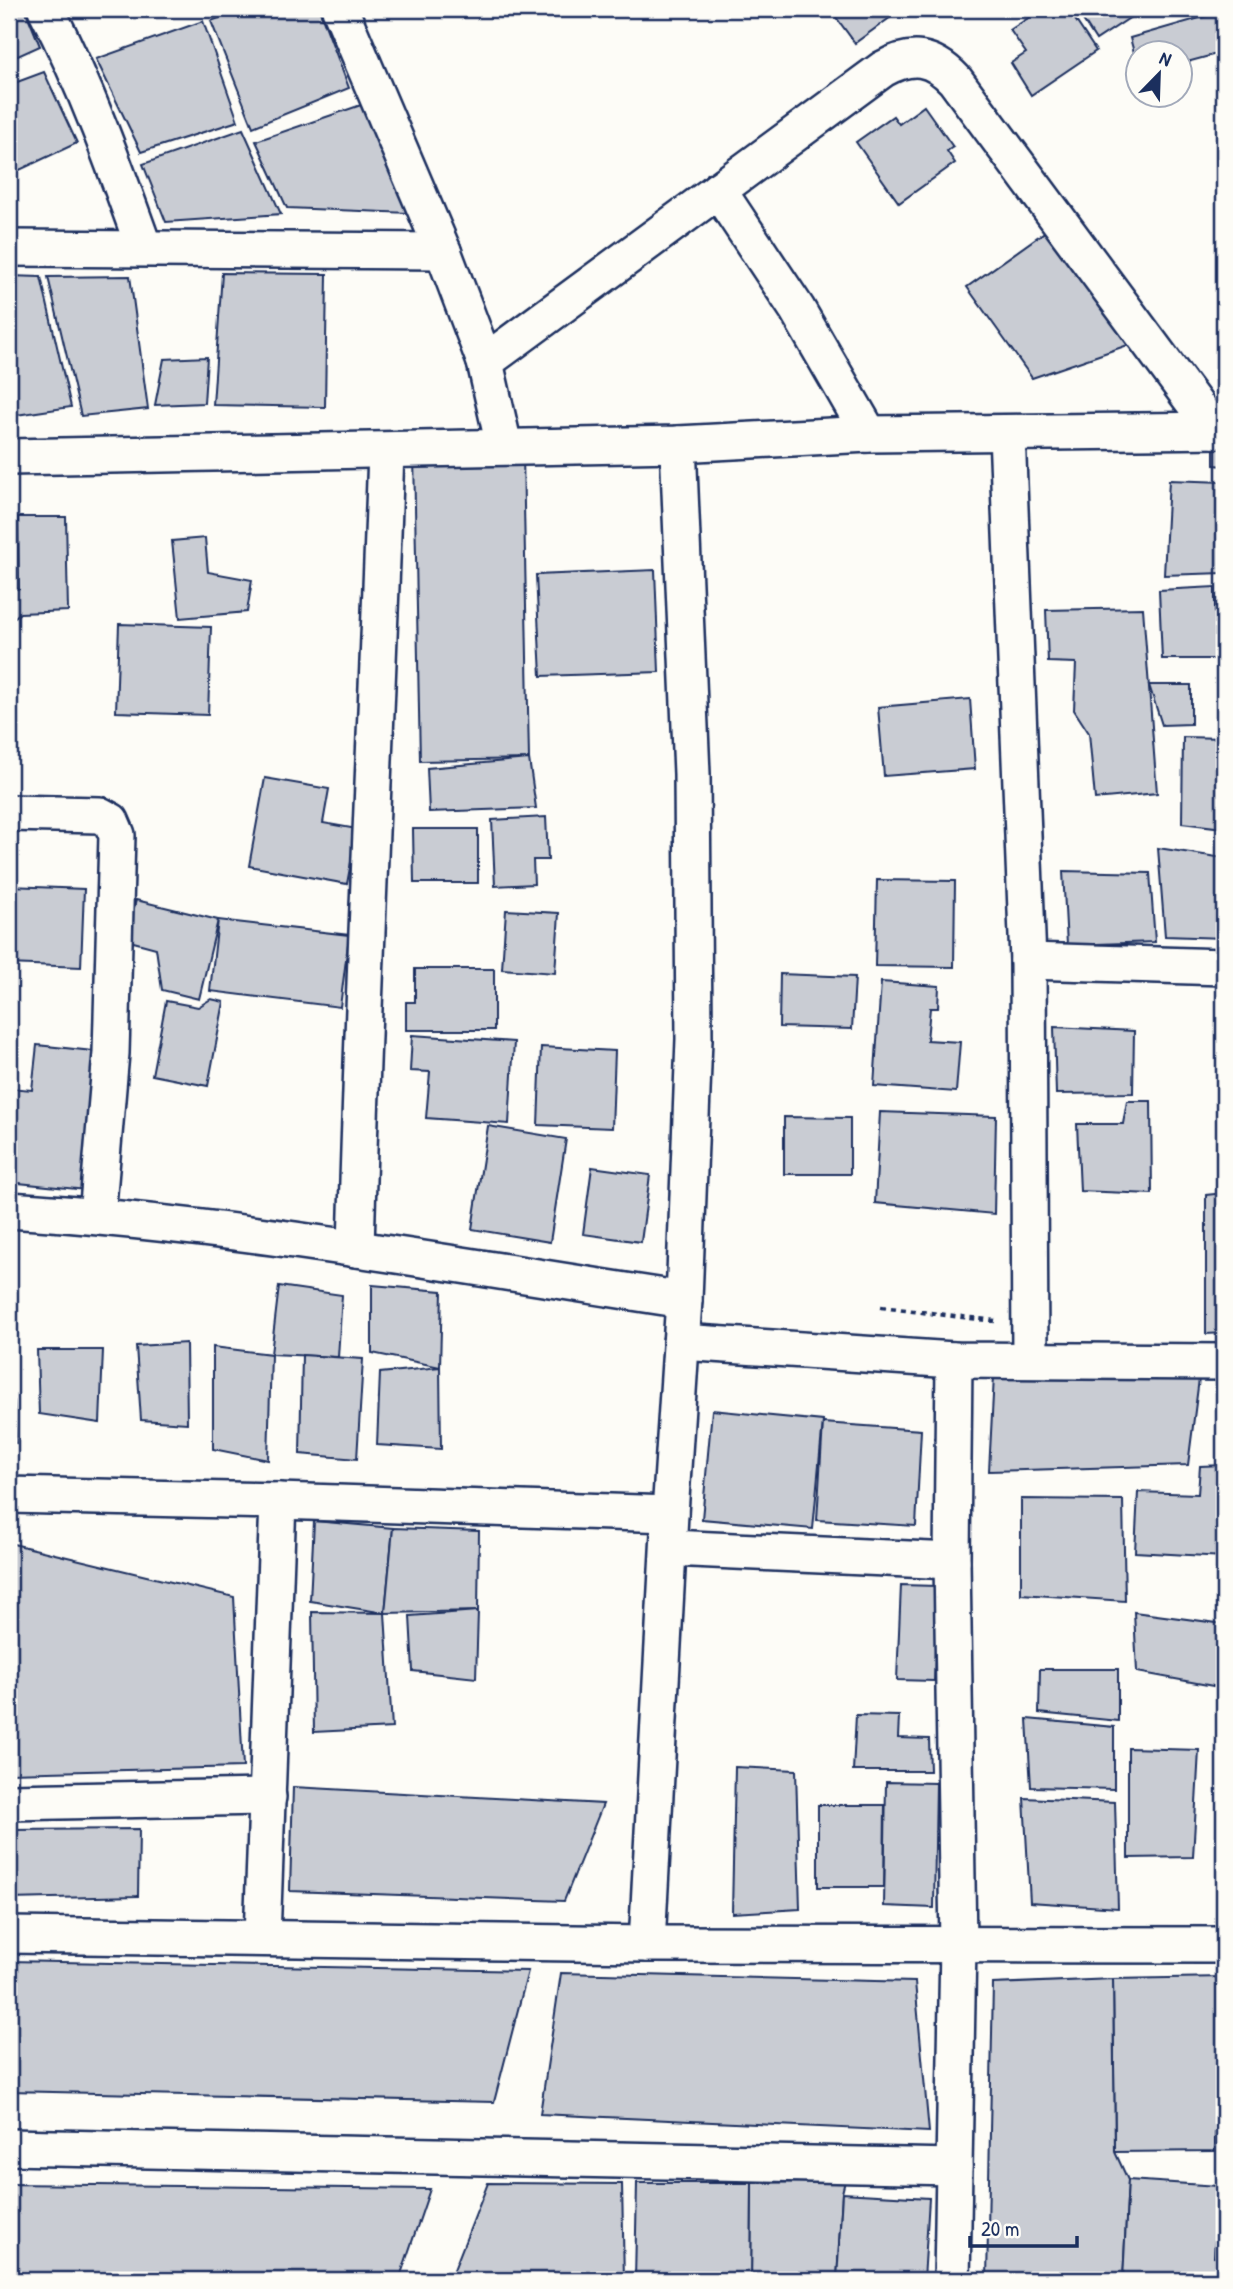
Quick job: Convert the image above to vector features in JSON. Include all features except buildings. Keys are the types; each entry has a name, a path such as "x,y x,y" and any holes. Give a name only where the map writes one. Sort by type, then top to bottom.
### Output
{"street":[{"path":"46,9 84,89 144,248"},
{"path":"340,9 443,251 485,362 504,446"},
{"path":"485,362 883,69 897,61 913,59 929,61 943,68 955,80 1219,430"},
{"path":"718,190 797,309 869,434"},
{"path":"9,248 443,251"},
{"path":"9,457 678,444 869,434 1219,430"},
{"path":"1007,433 1028,961 1030,1342"},
{"path":"647,1944 684,1300 694,1040 692,774 678,444"},
{"path":"356,1249 361,1054 376,757 386,451"},
{"path":"9,813 100,815 111,821 117,835 111,1052 97,1216"},
{"path":"1028,961 1224,967"},
{"path":"9,1210 97,1216 356,1249 684,1300"},
{"path":"681,1342 954,1360 1030,1342 1224,1362"},
{"path":"953,2280 958,1944 952,1561 954,1360"},
{"path":"9,1495 278,1501 670,1531 952,1561"},
{"path":"262,1938 278,1501"},
{"path":"9,1802 268,1797"},
{"path":"9,1935 647,1944 1224,1945"},
{"path":"9,2147 954,2167"}],"path":[{"path":"881,1307 1030,1342"}]}
